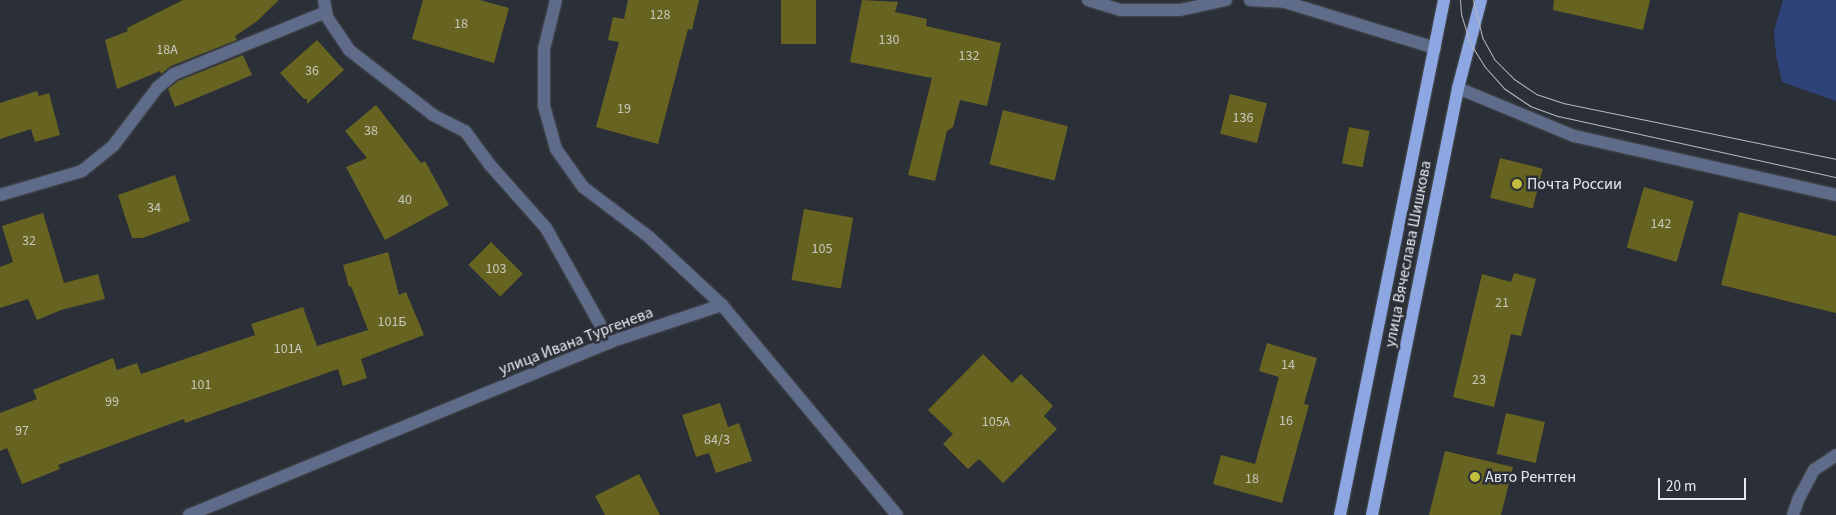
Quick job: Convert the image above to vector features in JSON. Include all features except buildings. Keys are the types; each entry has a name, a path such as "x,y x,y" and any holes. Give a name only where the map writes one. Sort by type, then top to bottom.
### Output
{"main road":[{"name":"улица Вячеслава Шишкова","path":"1340,515 1444,0"},
{"name":"улица Вячеслава Шишкова","path":"1372,515 1458,88 1481,0"}],"street":[{"path":"556,0 544,49 544,106 556,149 583,187 649,237 722,305 897,515"},
{"path":"1088,0 1121,10 1180,10 1226,0"},
{"path":"1250,0 1285,2 1435,48"},
{"path":"0,195 82,171 114,146 158,87 174,74 325,6 338,36 349,50 433,115 464,131 490,165 546,228 610,342"},
{"path":"1458,88 1574,136 1836,195"},
{"name":"улица Ивана Тургенева","path":"189,515 610,342 722,305"},
{"path":"1793,515 1799,498 1814,470 1836,455"}],"shaded area":[{"path":"1783,0 1836,0 1836,101 1782,82 1776,55 1774,31"}],"tram line":[{"path":"1460,0 1461,14 1470,43 1485,67 1505,89 1530,106 1558,116 1836,177"},
{"path":"1473,0 1482,37 1495,60 1514,79 1536,94 1563,103 1836,159"}],"place":[{"name":"Почта России","path":"1517,184"},
{"name":"Авто Рентген","path":"1475,477"}]}
